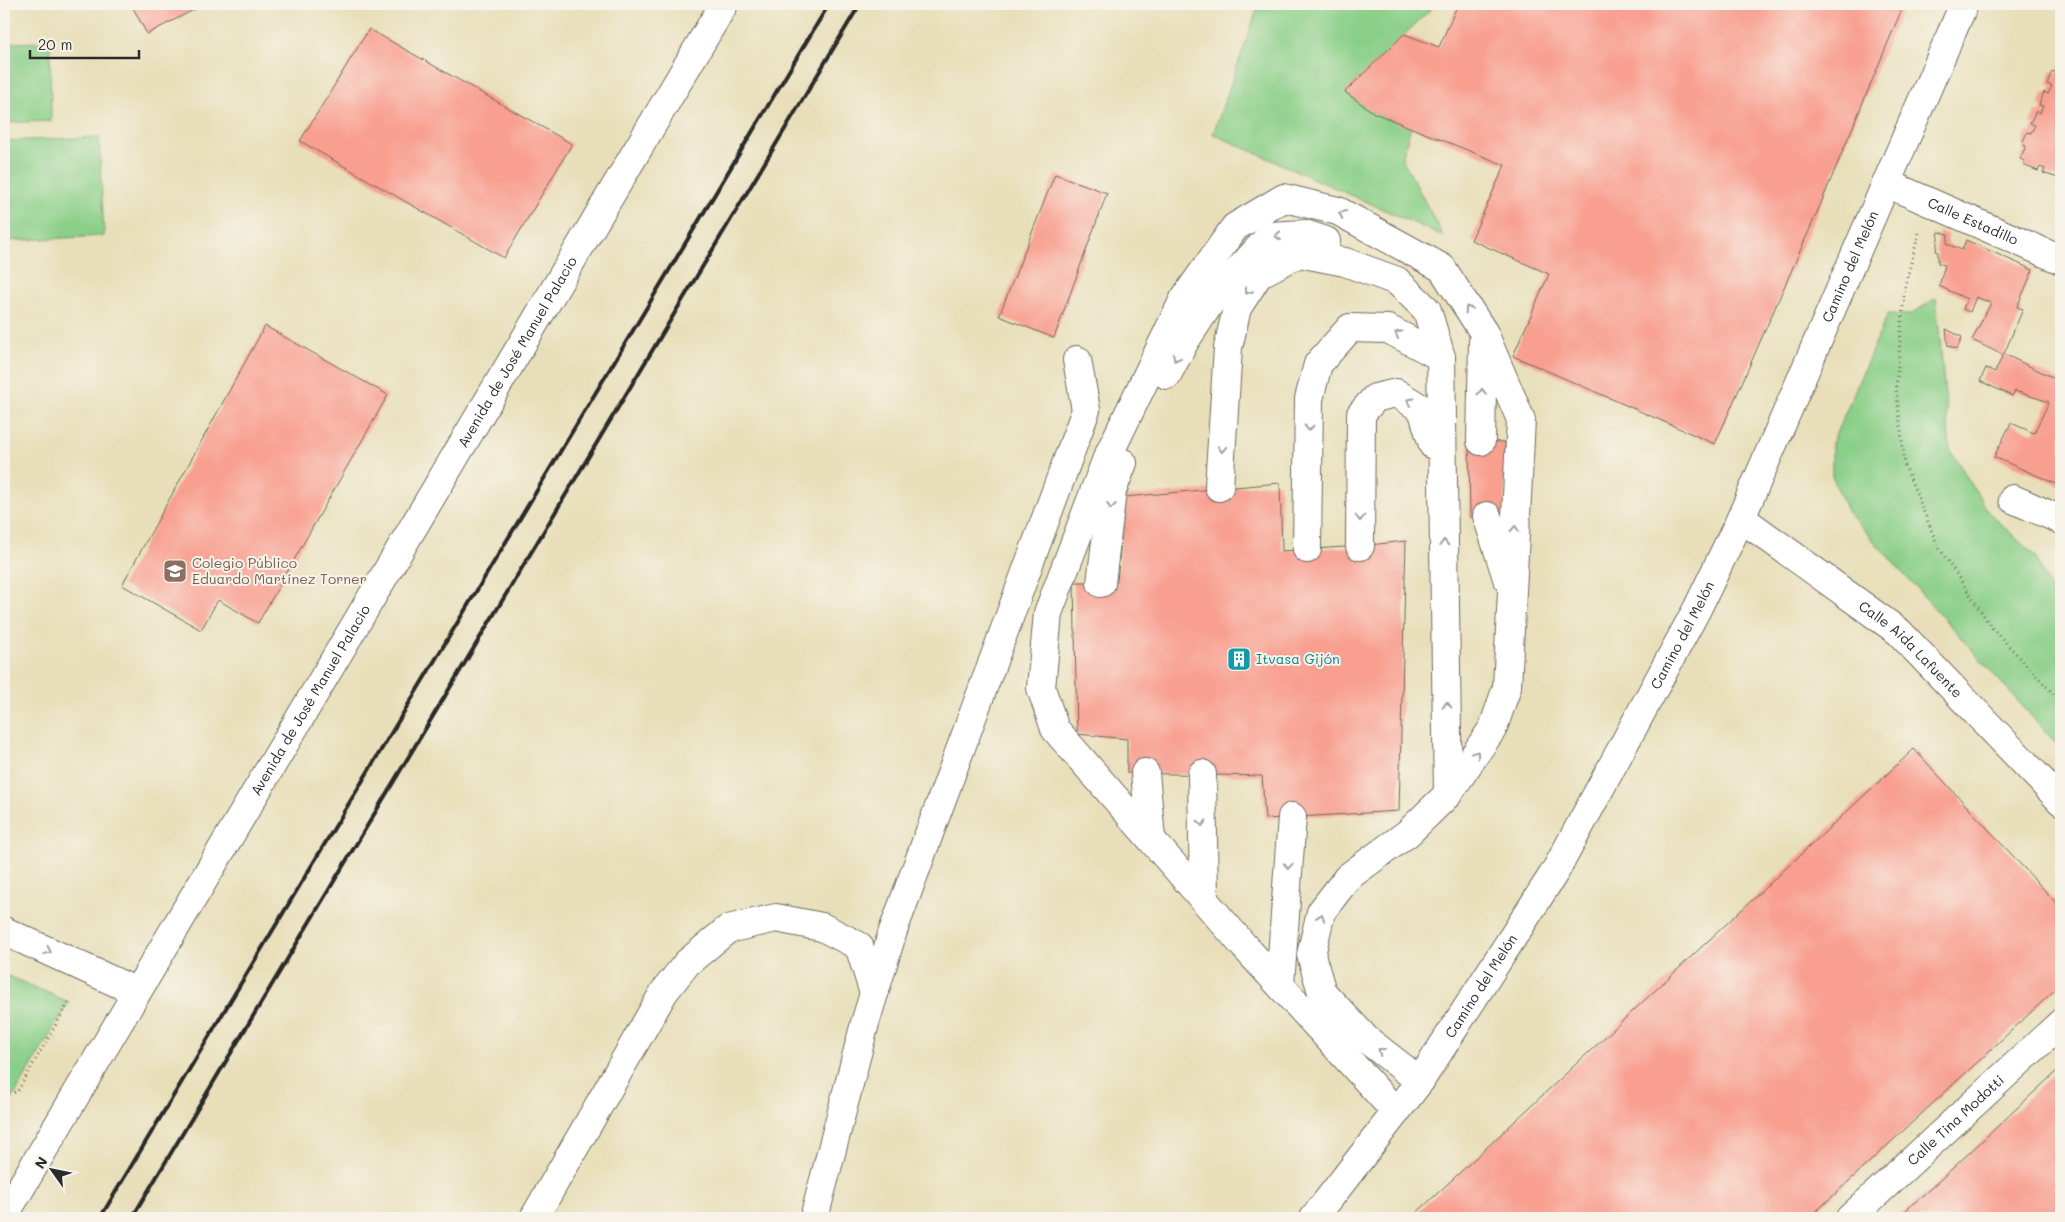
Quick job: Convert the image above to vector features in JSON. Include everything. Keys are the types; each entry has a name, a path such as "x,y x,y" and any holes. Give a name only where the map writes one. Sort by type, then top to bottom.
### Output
{"street":[{"name":"Avenida de José Manuel Palacio","path":"4,1216 724,4"},
{"name":"Camino del Melón","path":"1314,1218 1420,1081 1556,870 1697,609 1742,518 1964,4"},
{"name":"Calle Estadillo","path":"1886,183 2061,260"},
{"path":"1396,1112 1204,900 1056,729 1041,688 1048,613 1107,458 1184,299 1235,227 1284,198 1338,211 1442,268 1484,333 1521,420 1507,687 1493,728 1448,794 1408,832 1348,878 1321,912 1311,956 1322,992 1366,1039 1420,1081"},
{"path":"1101,583 1112,491 1132,440 1185,341 1214,297 1270,236 1305,234 1348,248 1384,277"},
{"path":"1220,487 1228,348 1237,308 1259,274 1299,253 1345,262 1397,281 1427,310 1441,357 1448,794"},
{"path":"1308,549 1309,399 1318,364 1350,328 1388,329 1441,357"},
{"path":"1481,441 1484,333"},
{"path":"814,1218 874,993 893,931 1086,410 1077,360"},
{"path":"1360,546 1361,414 1376,398 1396,393 1422,409 1443,475"},
{"path":"2013,499 2061,520"},
{"path":"1487,516 1512,593"},
{"name":"Calle Aida Lafuente","path":"1742,518 1899,632 2061,801"},
{"path":"1145,773 1151,839"},
{"path":"1202,774 1204,900"},
{"path":"1280,985 1292,817"},
{"path":"534,1218 664,992 687,962 728,929 776,918 822,927 859,946 874,993"},
{"path":"4,930 137,992"},
{"name":"Calle Tina Modotti","path":"1850,1218 2061,1024"}],"path":[{"path":"1926,201 1905,285 1896,388 1905,466 1938,546 1976,604 1992,628 2061,702"},
{"path":"4,1094 17,1092 69,1002"}],"green space":[{"path":"1259,4 1436,4 1345,92 1374,113 1411,127 1402,158 1443,236 1213,134"},
{"path":"50,42 51,121 4,123 4,43"},
{"path":"99,137 104,236 4,241 4,141"},
{"path":"1936,298 1950,449 1989,513 2035,556 2061,612 2061,749 1847,511 1832,475 1832,443 1888,314 1910,315"},
{"path":"4,974 69,1002 4,1113"}],"building":[{"path":"131,4 205,4 147,34"},
{"path":"1458,4 1904,4 1819,208 1715,444 1513,356 1549,274 1471,240 1505,165 1374,113 1345,92 1404,34 1439,47"},
{"path":"369,29 572,144 504,258 300,141"},
{"path":"2061,63 2061,179 2043,173 2045,169 2040,167 2038,171 2023,165 2025,161 2020,159 2026,146 2022,144 2027,132 2031,133 2035,125 2030,123 2036,111 2040,113 2043,106 2039,105 2044,92 2048,94 2052,86 2047,84 2052,71 2057,73"},
{"path":"1055,174 1107,193 1054,338 999,316"},
{"path":"1939,232 1948,234 1947,244 1962,250 1966,240 2033,270 2017,307 2023,309 2004,354 2058,380 2061,374 2061,486 1994,457 2011,423 2034,433 2049,402 2015,391 2012,396 1980,381 1986,368 1995,372 2003,355 1972,340 1991,303 1976,297 1970,312 1963,309 1967,299 1939,286 1945,265 1938,263 1938,252 1936,251"},
{"path":"265,326 388,395 258,623 218,600 201,630 122,585"},
{"path":"1946,329 1962,337 1957,349 1948,346"},
{"path":"1469,441 1505,442 1505,515 1470,517"},
{"name":"Itvasa Gijón","path":"1280,483 1282,551 1406,541 1399,811 1265,819 1262,776 1127,773 1127,739 1077,734 1074,582 1117,582 1125,497"},
{"path":"1914,749 2061,908 2061,984 1997,1044 1809,1218 1411,1218"},
{"path":"2061,1067 2061,1218 1897,1218 1940,1180"}],"railway":[{"path":"100,1218 829,4"},
{"path":"132,1218 860,4"}],"place":[{"name":"Colegio Público Eduardo Martínez Torner","path":"175,571"},
{"name":"Itvasa Gijón","path":"1239,659"}]}
